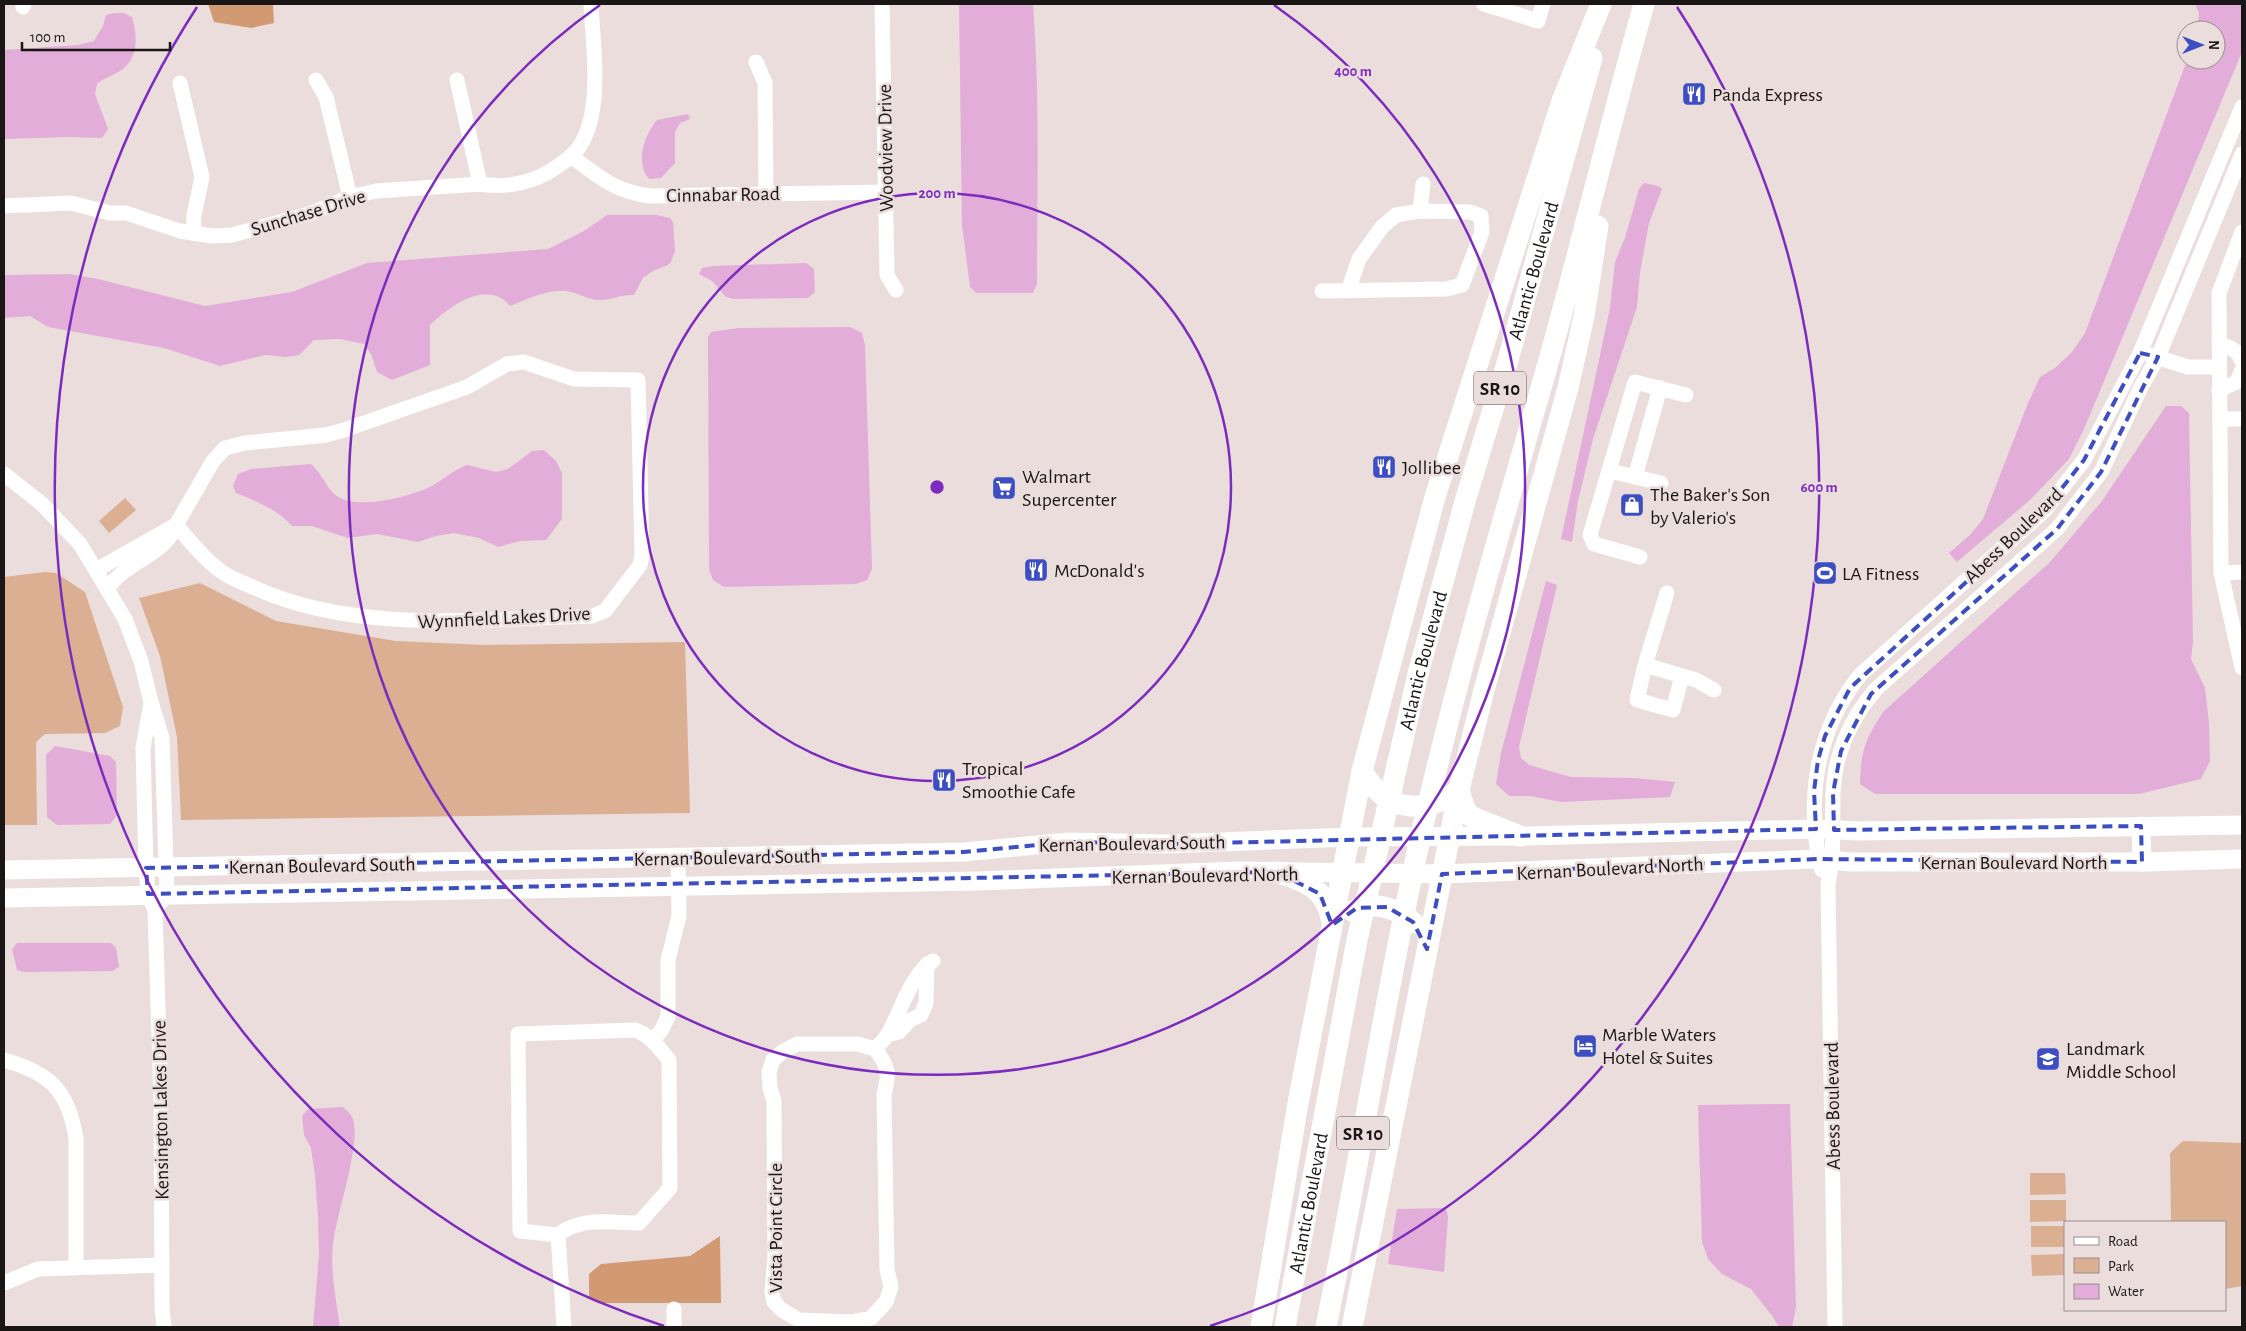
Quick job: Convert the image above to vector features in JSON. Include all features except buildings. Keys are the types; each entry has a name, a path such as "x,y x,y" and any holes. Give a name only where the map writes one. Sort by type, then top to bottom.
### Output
{"highway":[{"path":"1261,1327 1298,1103 1362,771 1437,488 1562,101 1601,4"},
{"name":"Atlantic Boulevard","path":"1285,1327 1357,940 1394,773 1445,574 1508,360 1607,4"},
{"path":"1561,315 1568,239 1600,111 1631,4"},
{"path":"1352,1327 1459,790 1484,690 1568,388 1584,316 1598,225 1610,177 1645,4"},
{"name":"Atlantic Boulevard","path":"1326,1327 1354,1186 1398,940 1435,772 1479,600 1561,315 1614,108 1645,4"},
{"path":"1362,771 1369,783 1379,793 1405,806 1420,807 1434,804 1447,799 1459,790"},
{"path":"1459,790 1464,807 1470,816 1520,836"},
{"path":"1277,872 1304,882 1320,894 1329,908 1332,925"},
{"path":"1332,925 1344,915 1357,908 1387,907 1401,913 1413,922 1422,935 1427,949"}],"main road":[{"name":"Kernan Boulevard North","path":"1450,835 1520,836 1816,829 2242,825"},
{"path":"2141,826 2142,862"},
{"name":"Kernan Boulevard South","path":"4,870 964,852 1068,842 1168,844 1450,835"},
{"name":"Kernan Boulevard North","path":"977,880 1240,871 1442,874 1826,859 1851,862 2142,862 2242,859"},
{"name":"Kernan Boulevard South","path":"4,898 152,902 167,894 977,880"}],"street":[{"name":"Sunchase Drive","path":"4,206 71,202 110,213 126,213 180,230 212,236 232,235 259,229 309,214 350,197 376,191 480,184 493,186 528,182 561,164 571,156 577,150 590,126 594,96 591,4"},
{"name":"Woodview Drive","path":"882,4 887,275 896,290"},
{"path":"1484,4 1538,20 1544,4"},
{"path":"756,62 765,83 766,193"},
{"path":"316,80 326,96 350,197"},
{"path":"457,80 480,184"},
{"path":"180,83 202,176 194,215 193,233"},
{"name":"Abess Boulevard","path":"1835,1327 1828,885 1826,859 1816,829 1814,791 1818,760 1826,736 1850,688 1862,674 2044,511 2084,460 2140,353 2242,107"},
{"name":"Abess Boulevard","path":"1826,859 1834,830 1833,794 1835,770 1841,750 1860,710 1876,689 1911,656 2057,529 2101,472 2141,387 2158,357 2242,154"},
{"name":"Cinnabar Road","path":"571,156 610,185 633,194 650,196 886,192"},
{"path":"1420,211 1422,184"},
{"path":"1322,291 1348,291 1446,289 1462,285 1482,232 1481,216 1470,212 1420,211 1396,214 1382,227 1359,259 1348,291"},
{"path":"2242,232 2218,293 2221,573 2242,668"},
{"path":"2219,344 2234,349 2241,356 2242,362"},
{"path":"2140,353 2188,367 2219,367"},
{"name":"Wynnfield Lakes Drive","path":"524,362 573,379 638,380 642,555 640,565 605,611 592,616 410,621 296,604 268,594 218,570 200,553 176,525 213,461 226,448 245,443 326,435 344,430 466,387 507,364 524,362"},
{"path":"2220,390 2237,382 2242,370"},
{"path":"1640,557 1594,544 1590,535 1635,382 1686,395"},
{"path":"1635,477 1660,388"},
{"path":"2220,419 2242,419"},
{"path":"1610,471 1661,483"},
{"path":"4,474 42,504 80,544 125,619 141,661 150,702 162,738 167,894"},
{"path":"96,570 176,525"},
{"path":"107,588 121,573 163,546 172,536 176,525"},
{"path":"2221,573 2242,572"},
{"path":"1666,593 1637,700 1673,710 1682,676"},
{"path":"1645,665 1696,680 1714,690"},
{"name":"Kensington Lakes Drive","path":"150,702 143,748 146,868 152,902 161,1102 164,1327"},
{"path":"652,1041 661,1031 668,1017 668,960 680,916 678,858"},
{"path":"875,1049 887,1035 915,980 930,962 926,1003 921,1014 910,1020 899,1032 887,1035"},
{"path":"635,1030 641,1032 652,1041 669,1060 670,1188 639,1223 584,1222 569,1226 558,1235 520,1231 518,1034 635,1030"},
{"name":"Vista Point Circle","path":"797,1044 858,1044 875,1049 883,1058 889,1076 884,1094 887,1269 891,1287 886,1302 871,1318 852,1322 799,1320 782,1310 774,1302 772,1292 775,1258 774,1101 770,1088 769,1072 773,1060 782,1052 797,1044"},
{"path":"4,1060 21,1064 44,1077 58,1090 67,1103 75,1131 76,1266"},
{"path":"558,1235 564,1327"},
{"path":"4,1283 38,1269 76,1266 162,1265"},
{"path":"674,1309 674,1327"}],"highlighted area":[{"path":"2140,353 2158,357 2101,472 2057,529 1871,694 1841,751 1833,793 1834,830 2141,826 2142,862 1818,859 1442,874 1427,949 1413,922 1387,907 1357,908 1332,925 1320,894 1277,872 148,894 146,868 964,852 1068,842 1168,844 1816,829 1814,791 1818,760 1825,736 1850,688 2044,511 2084,460"}],"green space":[{"path":"125,498 136,510 109,533 99,521"},
{"path":"44,572 56,573 85,592 123,707 120,726 105,733 45,734 36,742 37,825 4,825 4,577"},
{"path":"200,583 276,621 396,641 484,645 685,642 690,813 181,820 177,737 160,656 139,598"},
{"path":"2183,1141 2242,1143 2242,1286 2226,1289 2226,1221 2171,1221 2170,1153"},
{"path":"2030,1173 2065,1173 2066,1194 2030,1195"},
{"path":"2030,1200 2066,1200 2066,1221 2030,1222"},
{"path":"2031,1226 2064,1226 2064,1247 2031,1247"},
{"path":"2064,1254 2064,1275 2032,1276 2031,1255"}],"shaded area":[{"path":"208,4 273,4 274,23 251,28 214,22"},
{"path":"720,1236 721,1303 598,1303 589,1297 589,1274 601,1264 690,1256"}],"water":[{"path":"959,4 1033,4 1038,144 1037,284 1033,293 976,293 970,287 962,225"},
{"path":"2195,4 2242,5 2242,52 2084,429 2069,459 2031,499 1957,562 1949,553 1970,535 1983,519 2040,377 2055,368 2072,352 2085,333 2183,70 2226,70 2226,20 2198,20 2199,13"},
{"path":"124,13 132,17 136,44 129,63 97,84 95,94 108,129 102,138 4,139 4,50 78,45 94,41 103,26 106,15"},
{"path":"688,114 690,119 680,123 675,132 675,163 661,178 649,179 645,172 642,157 645,141 652,126 657,120"},
{"path":"1644,183 1658,186 1662,189 1649,223 1640,272 1637,307 1593,439 1578,501 1572,542 1561,539 1610,308 1615,262 1625,238 1639,189"},
{"path":"607,215 657,215 670,218 673,222 675,251 671,262 643,278 634,295 600,300 559,291 538,295 510,306 501,298 490,295 468,298 447,310 430,325 430,365 392,380 377,372 371,354 364,344 340,339 314,340 299,355 286,357 265,355 220,366 164,348 48,327 30,316 4,318 4,275 70,274 98,279 205,306 292,292 367,263 548,249 584,231"},
{"path":"806,263 814,269 815,292 808,298 734,299 726,297 712,281 699,274 702,268 713,266"},
{"path":"850,327 862,333 865,345 872,569 867,580 856,584 724,587 713,580 709,569 708,337 711,332 738,328"},
{"path":"2166,406 2181,406 2189,413 2193,642 2191,659 2205,688 2209,723 2210,761 2201,779 2139,794 1875,794 1860,784 1861,762 1865,746 1883,712 2050,562 2102,501"},
{"path":"544,450 556,461 562,473 562,519 546,540 520,541 498,547 479,538 454,533 418,542 377,534 348,538 312,526 292,526 273,510 236,493 233,486 238,474 251,469 311,464 334,494 342,499 353,502 378,501 423,490 467,465 496,472 508,469 532,451"},
{"path":"1546,581 1557,585 1519,747 1521,758 1529,765 1571,777 1635,778 1675,782 1670,797 1561,802 1530,796 1509,796 1496,784 1501,753"},
{"path":"55,746 110,756 116,762 117,815 110,824 57,825 47,817 46,755"},
{"path":"17,943 111,943 116,948 119,967 112,971 24,972 17,970 12,949"},
{"path":"1790,1104 1796,1307 1792,1327 1779,1327 1751,1289 1722,1274 1708,1259 1702,1242 1698,1105"},
{"path":"343,1107 353,1119 355,1131 348,1180 335,1230 332,1254 335,1296 340,1327 313,1327 319,1254 318,1218 311,1148 304,1135 302,1116 308,1109"},
{"path":"1446,1208 1448,1217 1444,1272 1388,1264 1397,1209"}],"place":[{"name":"Panda Express","path":"1694,94"},
{"name":"Jollibee","path":"1384,467"},
{"name":"Walmart Supercenter","path":"1004,488"},
{"name":"The Baker's Son by Valerio's","path":"1632,505"},
{"name":"McDonald's","path":"1036,570"},
{"name":"LA Fitness","path":"1825,573"},
{"name":"Tropical Smoothie Cafe","path":"944,780"},
{"name":"Marble Waters Hotel & Suites","path":"1585,1046"},
{"name":"Landmark Middle School","path":"2048,1059"}]}
